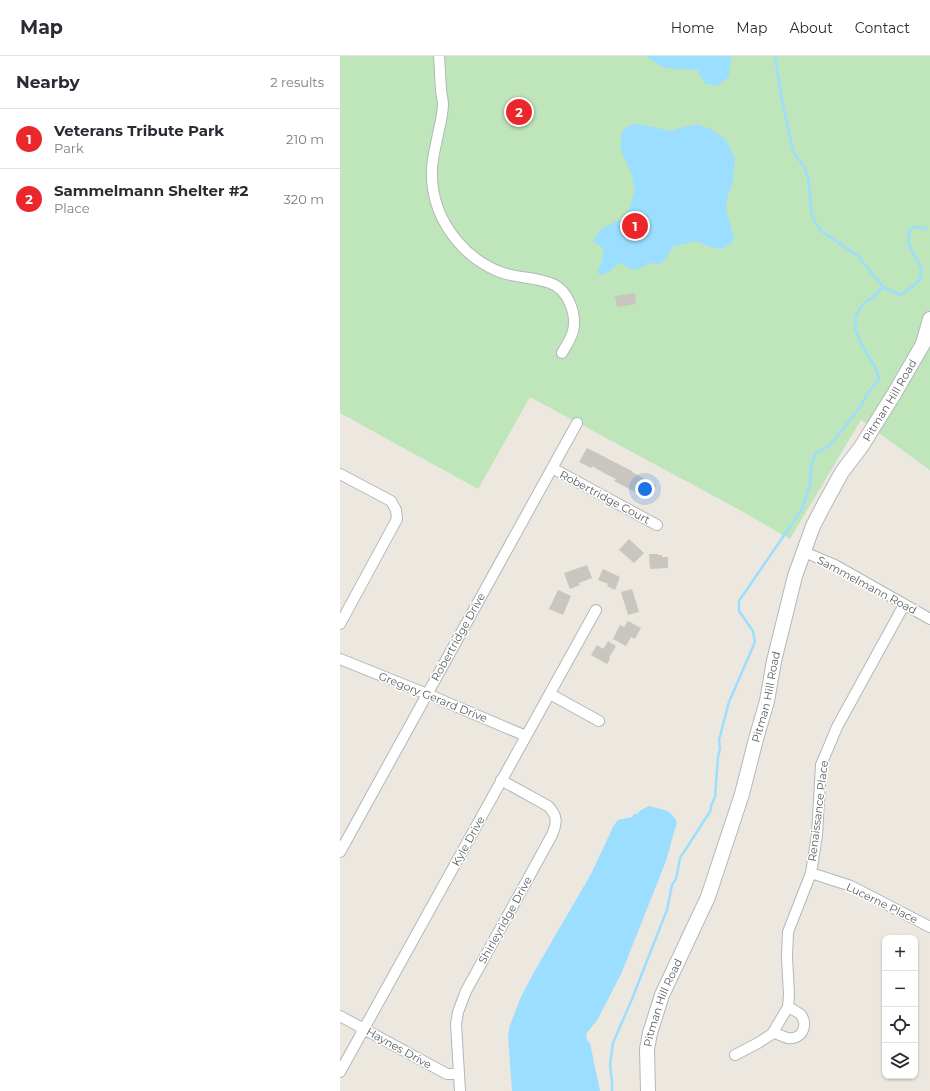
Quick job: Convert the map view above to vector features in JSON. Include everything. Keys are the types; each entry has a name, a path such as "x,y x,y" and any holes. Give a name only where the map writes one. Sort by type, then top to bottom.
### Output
{"main road":[{"name":"Pitman Hill Road","path":"648,1091 647,1050 650,1033 662,995 708,897 742,794 767,701 774,661 795,576 813,526 842,472 861,447 923,344 930,319"}],"street":[{"path":"439,56 443,104 432,169 435,199 440,214 448,229 459,243 474,257 487,266 518,277 552,283 561,289 572,308 574,320 573,332 562,353"},
{"name":"Robertridge Drive","path":"340,852 577,423"},
{"name":"Robertridge Court","path":"552,468 657,525"},
{"path":"340,474 391,501 396,510 397,519 340,624"},
{"name":"Sammelmann Road","path":"804,552 835,565 930,619"},
{"name":"Renaissance Place","path":"735,1055 758,1044 772,1034 788,1007 789,995 786,957 788,932 810,873 817,835 821,765 836,727 904,605"},
{"name":"Kyle Drive","path":"340,1072 596,610"},
{"name":"Gregory Gerard Drive","path":"340,659 526,736"},
{"path":"550,694 599,721"},
{"name":"Shirleyridge Drive","path":"460,1091 456,1024 462,1001 555,827 556,819 553,811 548,806 501,780"},
{"name":"Lucerne Place","path":"810,873 851,886 930,927"},
{"path":"773,1032 788,1038 795,1038 804,1030 805,1023 801,1015 788,1007"},
{"name":"Haynes Drive","path":"340,1016 447,1074 459,1074"}],"green space":[{"path":"340,56 930,56 930,470 861,420 790,539 736,508 530,397 478,489 340,413"}],"water":[{"path":"647,56 731,56 729,77 716,86 704,83 698,70 664,68"},
{"path":"638,124 671,131 695,124 709,128 726,140 735,158 733,182 727,198 726,210 734,237 732,243 721,249 710,247 696,241 672,247 667,257 660,264 650,263 634,270 619,263 609,272 601,275 597,272 601,264 604,249 593,241 601,229 622,219 630,208 635,191 631,173 621,150 621,133 629,125"},
{"path":"649,806 662,809 672,814 677,822 666,861 622,972 598,1019 586,1034 587,1040 590,1043 600,1091 512,1091 508,1036 510,1025 521,997 591,874 614,825 618,820 632,817 634,814 637,814"}],"building":[{"path":"520,103 527,109 526,118 518,121 510,116 511,107"},
{"path":"635,293 636,304 617,307 615,296"},
{"path":"587,448 656,485 650,497 642,493 641,495 614,481 616,479 592,466 591,468 579,462"},
{"path":"629,539 644,553 634,563 619,550"},
{"path":"649,554 658,554 662,555 662,557 668,557 668,568 650,569"},
{"path":"587,565 592,578 579,583 580,585 570,589 564,573"},
{"path":"603,569 620,577 615,590 607,586 608,584 598,580"},
{"path":"632,589 639,612 628,615 621,592"},
{"path":"558,590 571,596 563,615 549,609"},
{"path":"628,621 641,628 635,639 631,637 626,646 613,639 620,625 624,627"},
{"path":"608,641 616,646 607,664 591,655 597,645 603,649"}],"waterway":[{"path":"775,56 782,100 793,151 804,167 808,177 812,216 820,230 857,255 883,287 901,295 921,278 921,268 909,245 908,236 911,228 918,227 926,229"},
{"path":"612,1091 610,1064 613,1043 667,910 672,885 676,879 680,858 711,810 715,797 720,748 719,740 729,702 755,642 753,631 739,611 739,601 802,509 810,484 811,467 815,454 830,445 861,406 867,394 879,379 875,367 861,344 855,328 856,315 863,304 883,287"}],"place":[{"name":"Sammelmann Shelter #2","path":"519,112"},
{"name":"Veterans Tribute Park","path":"635,226"}]}
